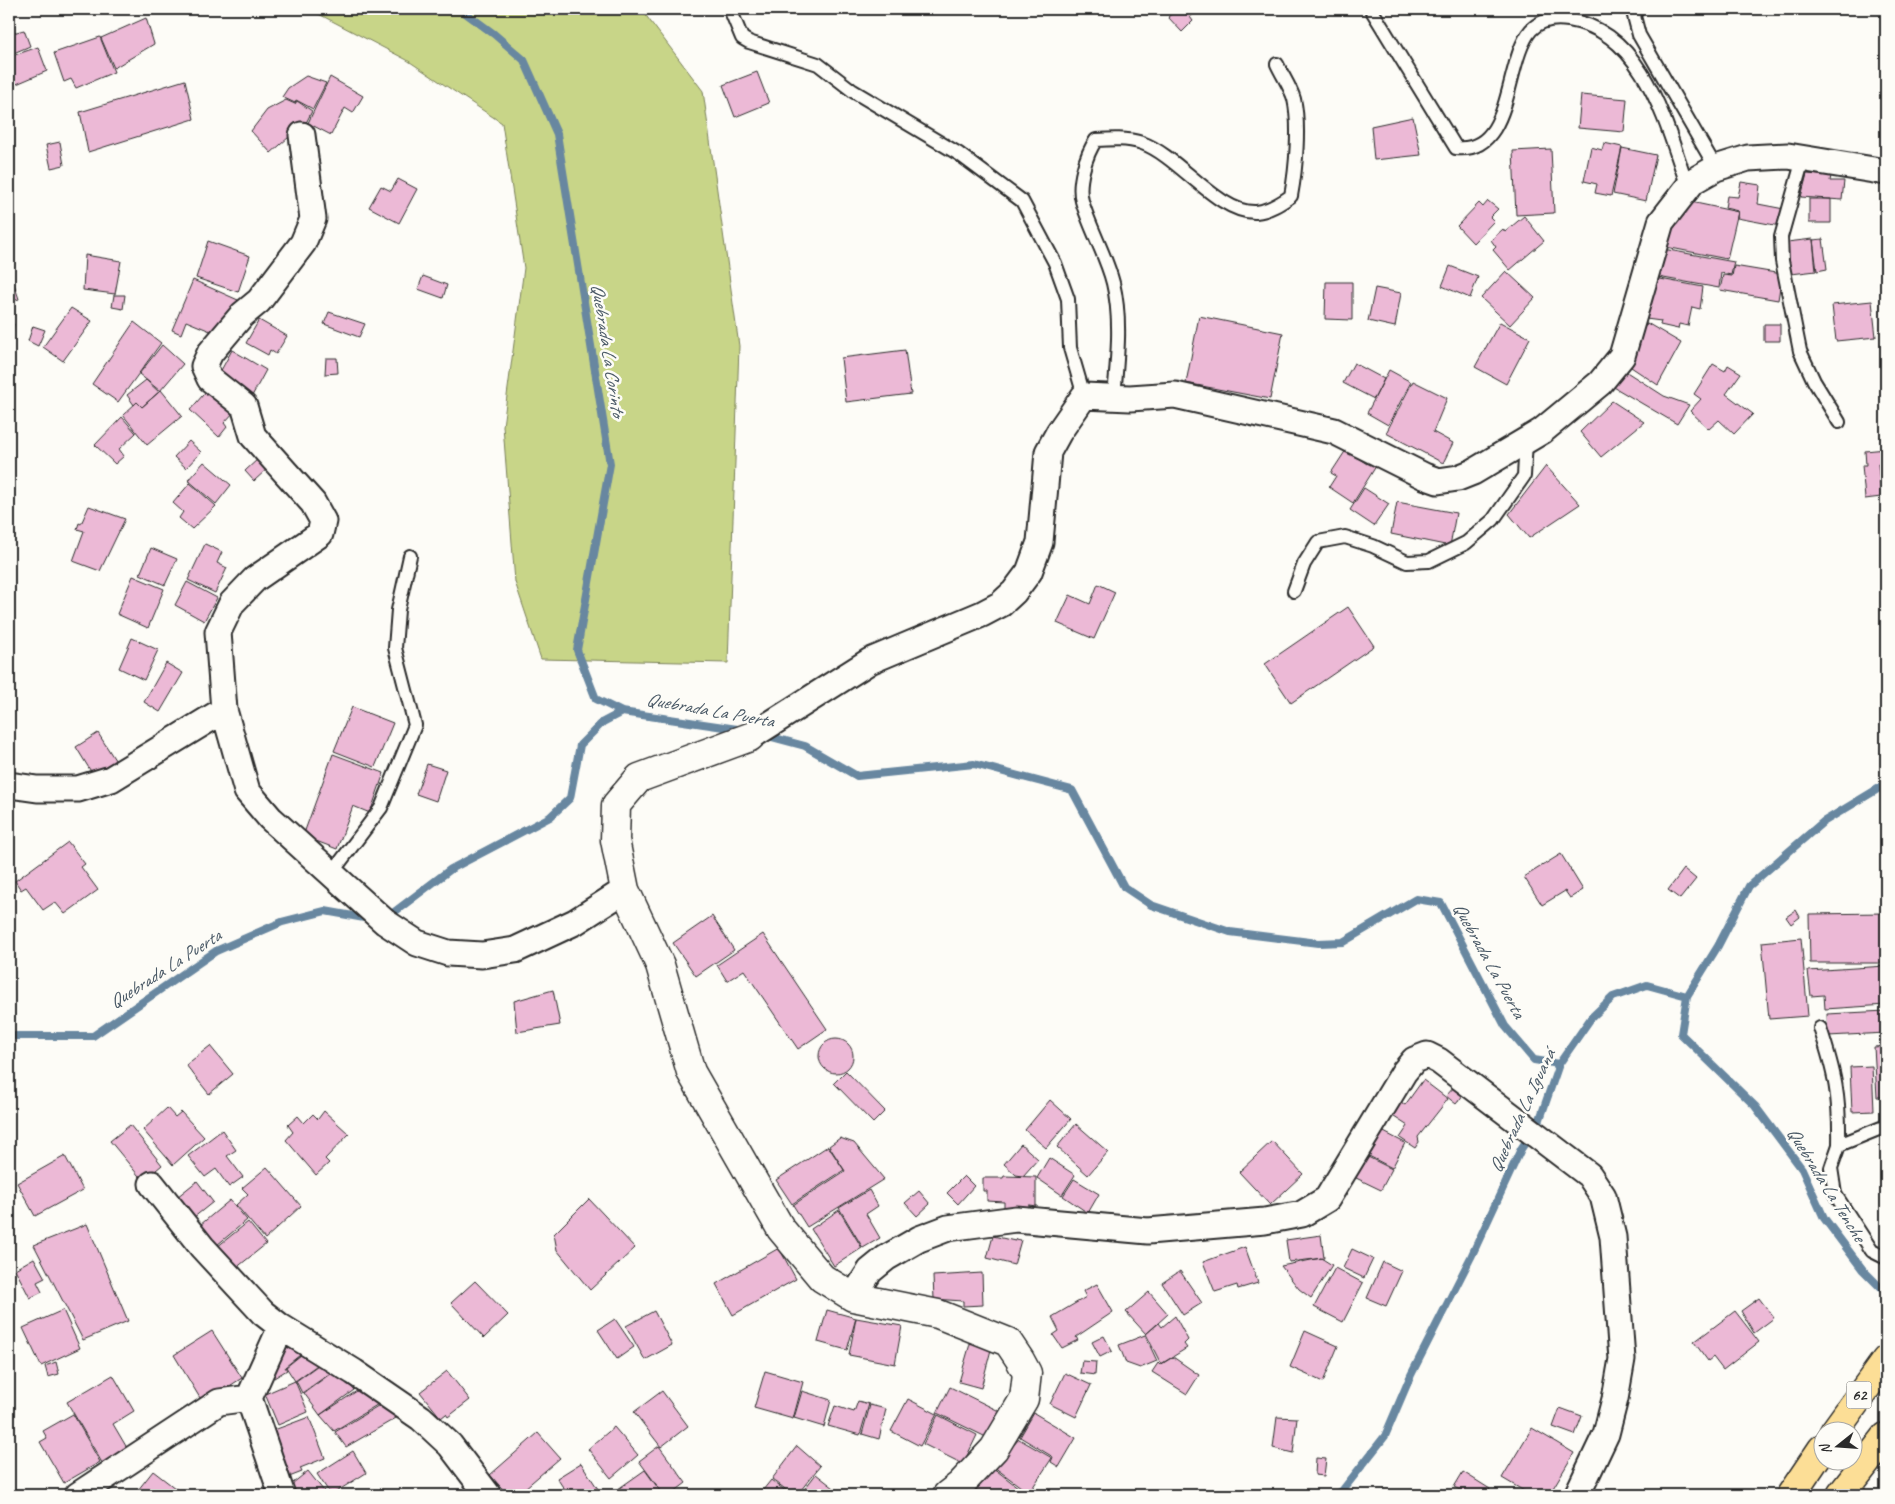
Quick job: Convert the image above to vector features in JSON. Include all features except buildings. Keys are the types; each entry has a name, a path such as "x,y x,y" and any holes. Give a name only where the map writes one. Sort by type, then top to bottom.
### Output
{"highway":[{"name":"62","path":"1841,1422 1886,1360"},
{"path":"1841,1495 1886,1437"},
{"path":"1798,1486 1812,1464"}],"street":[{"path":"302,135 313,219 303,243 260,301 242,314 210,353 204,366 210,379 244,406 253,436 313,503 323,521 320,534 255,579 232,603 218,632 224,710 247,791 270,818 380,918 417,943 448,952 482,955 515,950 575,922 624,890"},
{"path":"947,1495 960,1486 994,1449 1024,1399 1027,1373 1008,1342 938,1314 852,1297 822,1278 781,1230 690,1072 660,966 624,890 615,840 616,805 639,778 758,733 870,661 982,614 1001,604 1014,592 1029,572 1040,542 1048,452 1059,432 1084,396 1175,395 1334,431 1424,476 1438,481 1458,478 1473,472 1542,431 1600,383 1622,356 1661,222 1693,181 1716,168 1748,158 1788,156 1886,172"},
{"path":"9,785 37,789 78,789 111,779 224,710"},
{"path":"852,1297 870,1270 886,1258 919,1240 948,1228 1016,1219 1148,1231 1265,1221 1302,1214 1327,1199 1404,1072 1414,1060 1427,1055 1439,1061 1588,1175 1603,1196 1613,1237 1622,1358 1615,1399 1606,1434 1577,1495"},
{"path":"152,1184 202,1247 262,1313 281,1328 354,1372 422,1418 450,1445 488,1495"},
{"path":"281,1328 249,1398 282,1495"},
{"path":"78,1495 219,1402 249,1398"}],"lane":[{"path":"730,9 742,38 749,42 818,64 853,91 959,154 1022,201 1055,263 1068,299 1070,348 1084,396"},
{"path":"1371,9 1456,148 1468,149 1481,144 1494,128 1508,98 1522,45 1531,30 1546,20 1562,19 1581,22 1601,31 1626,50 1656,98 1688,187"},
{"path":"1637,9 1634,16 1639,35 1716,168"},
{"path":"1114,397 1118,353 1117,317 1113,284 1082,200 1087,151 1096,140 1115,138 1142,143 1171,161 1223,201 1239,210 1257,212 1276,206 1291,196 1296,168 1294,99 1277,64"},
{"path":"1803,158 1781,237 1782,261 1800,351 1814,381 1840,422"},
{"path":"1294,591 1304,564 1318,542 1345,537 1373,546 1407,562 1429,561 1466,544 1493,520 1524,476 1526,441"},
{"path":"331,874 381,808 415,725 395,648 398,610 410,556"},
{"path":"1820,1028 1833,1066 1840,1106 1839,1145 1831,1168 1835,1194 1872,1251 1886,1258"},
{"path":"1839,1145 1886,1126"}],"green space":[{"path":"309,9 641,9 703,91 739,346 728,663 541,659 515,582 503,426 524,268 502,123 407,60"}],"waterway":[{"name":"Quebrada La Corinto","path":"460,9 494,34 524,60 557,134 610,464 577,650 596,699 622,712"},
{"name":"Quebrada La Puerta","path":"385,916 393,913 451,869 550,817 570,798 580,745 603,722 622,712 744,730"},
{"name":"Quebrada La Puerta","path":"764,735 805,746 857,776 974,764 1072,790 1124,887 1151,905 1230,932 1318,943 1343,942 1416,899 1441,903 1505,1026 1534,1060 1559,1064"},
{"name":"Quebrada La Iguaná","path":"1335,1495 1342,1491 1385,1436 1411,1375 1471,1257 1521,1149 1539,1122 1559,1064 1591,1018 1613,997 1647,985 1687,996 1718,946 1749,886 1823,822 1886,784"},
{"name":"Quebrada La Puerta","path":"9,1036 93,1036 216,951 282,922 325,911 370,919"},
{"name":"Quebrada La Tenche","path":"1687,996 1681,1034 1755,1106 1802,1169 1824,1218 1863,1270 1886,1293"}]}
